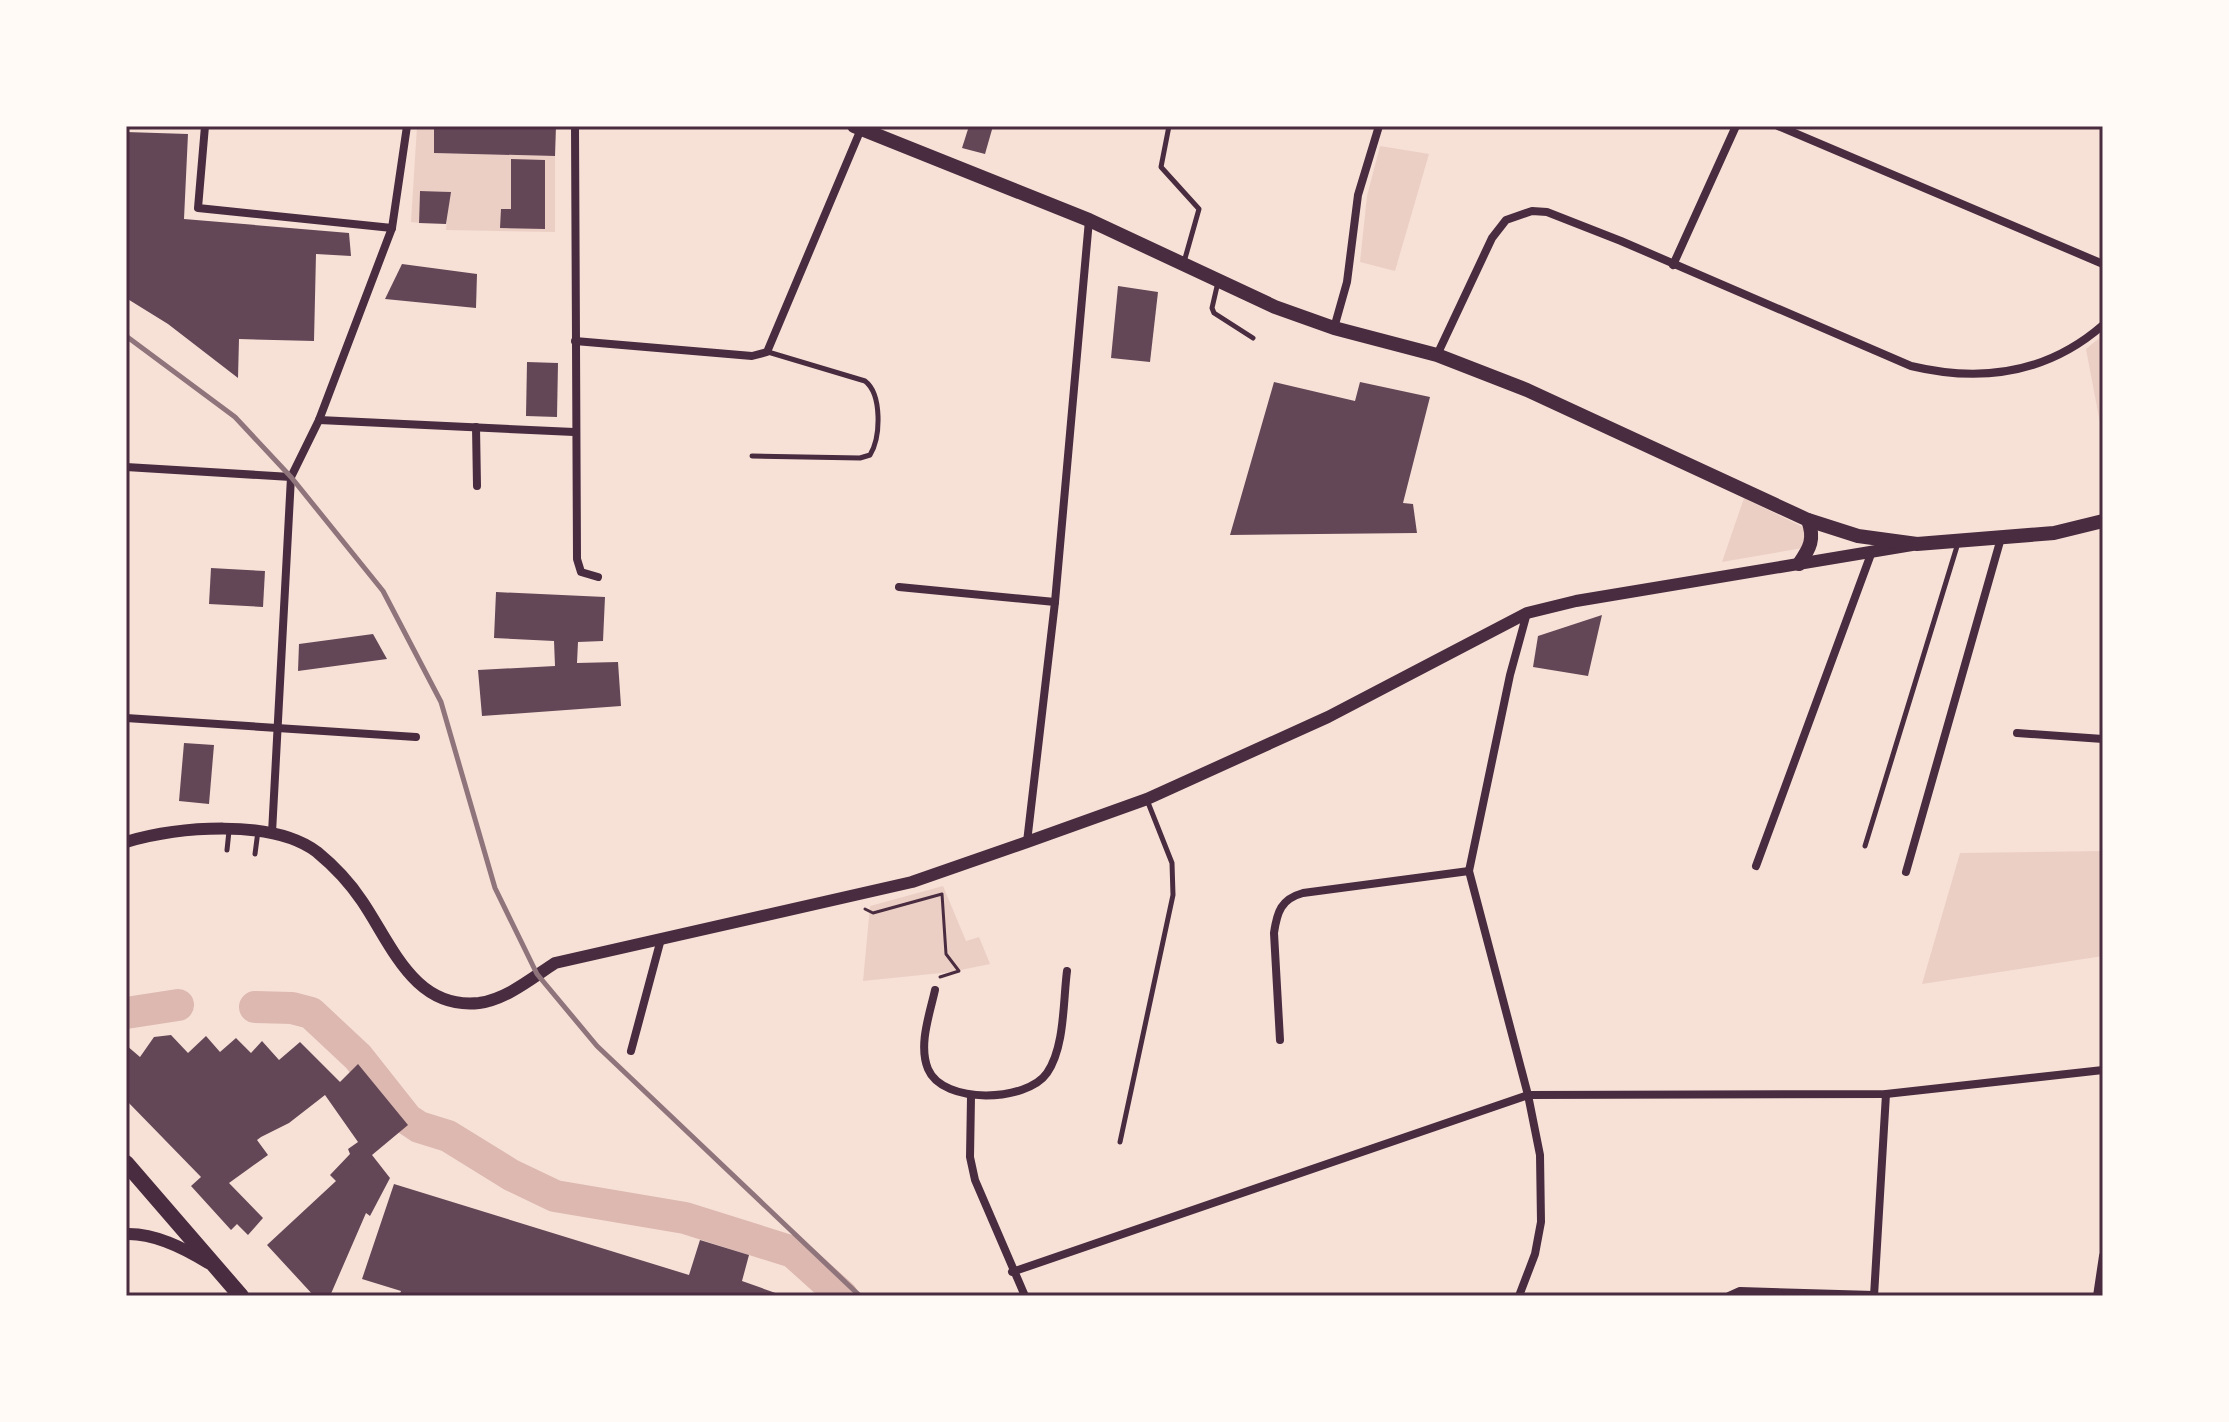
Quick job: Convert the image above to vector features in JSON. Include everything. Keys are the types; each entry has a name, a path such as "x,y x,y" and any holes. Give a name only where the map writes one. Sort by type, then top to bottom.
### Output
{"highway":[{"path":"126,1163 241,1296"}],"main road":[{"path":"858,127 1089,220 1218,281 1334,328 1437,355 1527,390 1808,520 1858,536 1917,544 1959,542 2065,531 2103,521"},
{"path":"1799,564 1811,544 1813,533 1808,520"}],"street":[{"path":"205,126 198,208 392,228"},
{"path":"265,832 277,728 291,477 319,420 392,228 407,126"},
{"path":"575,126 574,432 577,559 581,572 598,577"},
{"path":"1334,328 1347,282 1358,195 1379,126"},
{"path":"1673,265 1736,126"},
{"path":"1778,126 2103,264"},
{"path":"575,341 752,356 767,352 858,127"},
{"path":"1437,355 1492,238 1506,220 1532,211 1547,212 1911,366 1972,376 2013,372 2059,357 2103,325"},
{"path":"1027,842 1055,602 1089,220"},
{"path":"319,420 574,432"},
{"path":"476,427 477,486"},
{"path":"126,467 291,477"},
{"path":"1906,872 2001,538"},
{"path":"126,842 150,835 229,830 265,832 315,851 349,883 407,974 425,989 450,1001 479,1003 499,997 555,963 912,882 1147,799 1328,717 1527,613 1576,601 1917,544"},
{"path":"1756,866 1871,554"},
{"path":"899,587 1055,602"},
{"path":"1519,1296 1535,1254 1541,1222 1540,1155 1528,1095 1469,871 1510,675 1527,613"},
{"path":"126,718 416,737"},
{"path":"2017,733 2103,739"},
{"path":"1280,1040 1274,933 1276,916 1285,901 1303,893 1469,871"},
{"path":"631,1051 661,939"},
{"path":"935,990 925,1041 927,1067 938,1084 971,1097 1033,1085 1046,1074 1057,1043 1067,971"},
{"path":"1012,1272 1528,1095 1886,1094 2103,1070"},
{"path":"1729,1296 1740,1291 1874,1295 1886,1094"},
{"path":"971,1097 970,1157 1012,1272 1025,1296"},
{"path":"126,1234 140,1233 170,1243 215,1268"},
{"path":"2097,1296 2103,1256"}],"lane":[{"path":"1169,126 1161,167 1199,209 1184,263"},
{"path":"1218,281 1212,308 1214,313 1253,338"},
{"path":"752,456 860,458 870,455 875,447 877,398 874,387 865,381 767,352"},
{"path":"1865,846 1959,542"},
{"path":"1120,1142 1173,895 1172,863 1147,799"},
{"path":"227,850 229,830"},
{"path":"255,854 265,832"}],"path":[{"path":"861,894 864,908 871,914 942,894 946,954 959,971 931,981 935,990"}],"shaded area":[{"path":"417,126 434,126 434,153 555,156 555,232 446,230 450,192 420,191 419,223 411,222"},
{"path":"1380,146 1429,154 1395,271 1360,262 1367,196"},
{"path":"2103,335 2103,439 2086,349"},
{"path":"1744,498 1809,530 1803,548 1722,562"},
{"path":"2103,851 2103,956 1922,984 1960,853"},
{"path":"943,886 966,941 979,937 990,964 951,972 863,981 870,906"}],"building":[{"path":"434,126 556,126 555,156 434,153"},
{"path":"969,126 993,126 985,154 962,148"},
{"path":"126,132 188,134 184,219 349,233 351,256 316,254 314,341 239,339 238,378 168,324 126,298"},
{"path":"511,159 545,160 545,229 500,228 501,209 511,209"},
{"path":"420,191 451,192 446,224 419,223"},
{"path":"402,264 477,274 476,308 385,299"},
{"path":"1118,286 1158,292 1150,362 1111,358"},
{"path":"527,362 558,363 557,417 526,416"},
{"path":"1274,382 1355,401 1360,382 1430,397 1403,503 1413,504 1417,533 1230,535"},
{"path":"211,568 265,571 263,607 209,604"},
{"path":"496,592 605,597 603,641 578,642 577,663 618,662 621,706 482,716 478,670 555,666 554,641 494,638"},
{"path":"1602,615 1588,676 1533,667 1538,636"},
{"path":"373,634 387,659 298,671 299,644"},
{"path":"184,743 214,745 209,804 179,801"},
{"path":"171,1035 188,1053 206,1036 220,1052 236,1038 251,1053 262,1041 279,1060 300,1042 340,1082 358,1064 408,1125 372,1155 390,1178 370,1216 366,1213 330,1296 314,1296 267,1245 336,1181 330,1175 350,1154 348,1149 358,1142 325,1095 289,1123 261,1137 257,1140 268,1155 229,1183 263,1218 248,1235 237,1224 231,1230 191,1186 201,1177 126,1100 126,1045 140,1057 154,1037"},
{"path":"394,1184 689,1275 700,1240 749,1255 742,1281 784,1296 399,1296 401,1291 362,1279"}],"waterway":[{"path":"126,1013 178,1005"},
{"path":"255,1007 292,1008 311,1013 358,1057 407,1119 419,1127 448,1136 511,1175 555,1196 685,1218 793,1252 842,1296"}],"railway":[{"path":"126,336 235,417 291,477 383,591 441,702 495,888 537,974 597,1046 860,1296"}]}
